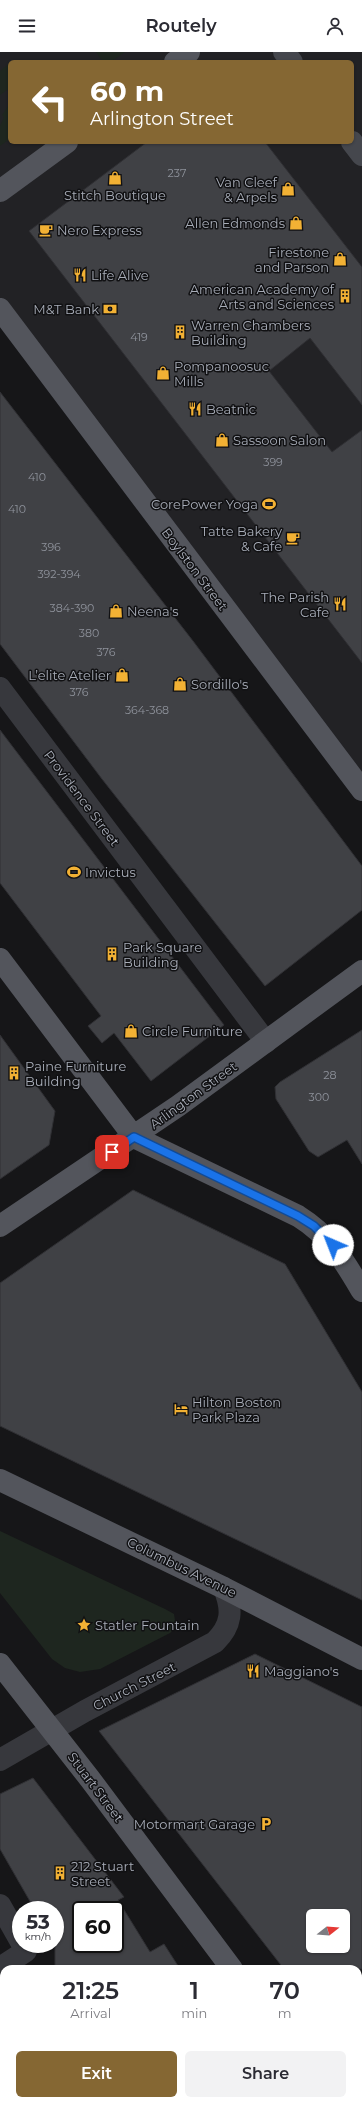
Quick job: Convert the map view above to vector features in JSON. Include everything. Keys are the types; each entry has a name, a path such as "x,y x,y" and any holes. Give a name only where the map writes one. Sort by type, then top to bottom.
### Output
{"main road":[{"path":"178,60 189,52"},
{"path":"284,52 290,60"},
{"path":"0,191 64,144"},
{"path":"354,144 362,155"},
{"name":"Boylston Street","path":"0,309 362,790"},
{"path":"0,959 134,1137 298,1216 314,1226 327,1238 338,1252 362,1291"},
{"name":"Arlington Street","path":"0,1226 134,1137 362,971"},
{"name":"Columbus Avenue","path":"0,1480 224,1588 362,1660"},
{"name":"Stuart Street","path":"0,1664 53,1731 229,1965"}],"street":[{"name":"Providence Street","path":"0,688 266,1042"},
{"name":"Church Street","path":"0,1760 53,1731 85,1711 215,1642 224,1633 229,1622 229,1598 224,1588"},
{"path":"0,1905 12,1926"},
{"path":"3,1965 16,1953"}],"shaded area":[{"path":"0,52 362,52 362,790 0,309"},
{"path":"96,52 125,52 114,60 102,60"},
{"path":"8,65 8,89 0,95 0,71"},
{"path":"8,106 8,140 0,146 0,126 4,117 2,115"},
{"path":"0,1531 165,1609 174,1614 176,1627 170,1633 100,1669 80,1672 65,1668 52,1659 0,1593"}],"building":[{"path":"144,144 267,144 362,267 362,405 310,338 269,371 332,452 362,430 362,663 29,231"},
{"path":"0,392 193,641 362,866 362,910 265,986 102,779 0,644"},
{"name":"Park Square Building","path":"0,730 224,1025 151,1081 114,1033 102,1043 88,1026 101,1016 0,883"},
{"path":"362,1030 362,1164 347,1140 318,1157 309,1151 276,1099 275,1087 280,1082"},
{"name":"Paine Furniture Building","path":"0,1035 55,1111 49,1145 0,1179"},
{"name":"Hilton Boston Park Plaza","path":"133,1190 285,1264 362,1392 362,1600 0,1426 0,1283"},
{"name":"Motormart Garage","path":"255,1654 362,1707 362,1965 281,1965 99,1731"},
{"name":"212 Stuart Street","path":"33,1778 124,1897 119,1901 72,1901 72,1953 124,1953 124,1910 150,1952 164,1944 177,1965 55,1965 55,1953 64,1953 64,1901 30,1901 0,1849 0,1794"}],"place":[{"name":"Stitch Boutique","path":"115,178"},
{"name":"Van Cleef & Arpels","path":"288,189"},
{"name":"Allen Edmonds","path":"296,223"},
{"name":"Nero Express","path":"46,230"},
{"name":"Firestone and Parson","path":"340,259"},
{"name":"Life Alive","path":"80,275"},
{"name":"American Academy of Arts and Sciences","path":"345,296"},
{"name":"M&T Bank","path":"110,309"},
{"name":"Warren Chambers Building","path":"180,332"},
{"name":"Pompanoosuc Mills","path":"163,373"},
{"name":"Beatnic","path":"195,409"},
{"name":"Sassoon Salon","path":"222,440"},
{"name":"CorePower Yoga","path":"269,504"},
{"name":"Tatte Bakery & Cafe","path":"293,538"},
{"name":"The Parish Cafe","path":"340,604"},
{"name":"Neena's","path":"116,611"},
{"name":"L’elite Atelier","path":"122,675"},
{"name":"Sordillo's","path":"180,684"},
{"name":"Invictus","path":"74,872"},
{"name":"Park Square Building","path":"112,954"},
{"name":"Circle Furniture","path":"131,1031"},
{"name":"Paine Furniture Building","path":"14,1073"},
{"name":"Hilton Boston Park Plaza","path":"181,1409"},
{"name":"Statler Fountain","path":"84,1625"},
{"name":"Maggiano's","path":"253,1671"},
{"name":"Motormart Garage","path":"266,1824"},
{"name":"212 Stuart Street","path":"60,1873"}],"route":[{"path":"112,1152 134,1137 298,1216 314,1226 333,1245"}]}
